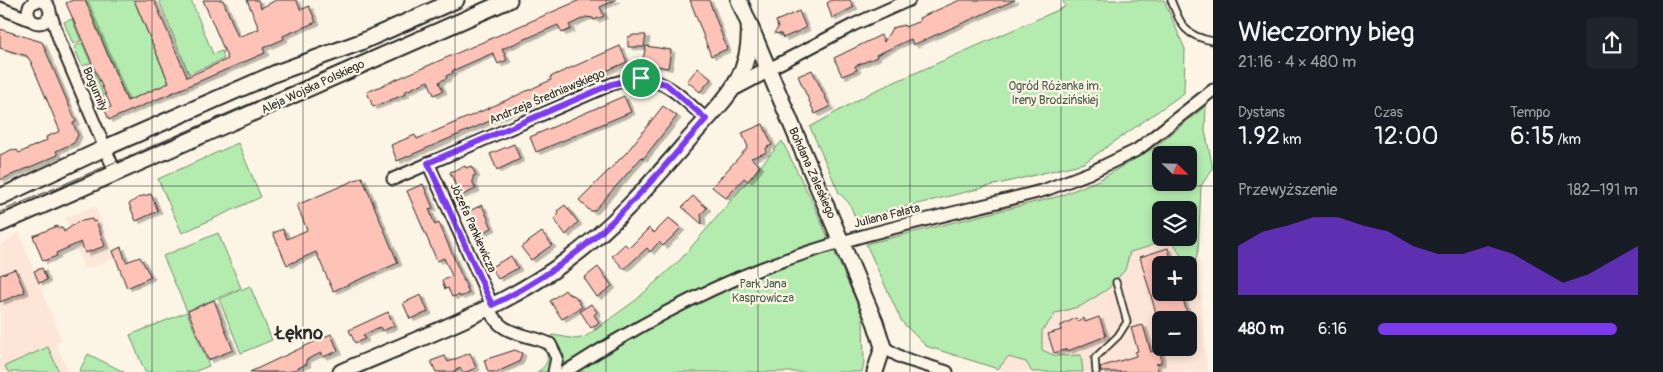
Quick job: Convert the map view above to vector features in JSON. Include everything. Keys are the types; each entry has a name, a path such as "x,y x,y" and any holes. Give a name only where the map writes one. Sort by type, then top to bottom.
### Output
{"main road":[{"name":"Aleja Wojska Polskiego","path":"0,197 105,148 276,73 361,42 456,0"},
{"name":"Aleja Wojska Polskiego","path":"0,224 509,0"},
{"name":"Bohdana Zaleskiego","path":"739,0 873,315 883,347"},
{"path":"340,372 490,306 554,270 598,236 641,194 730,92 740,77 747,59 749,23"},
{"path":"730,92 744,81 768,70"},
{"path":"875,372 883,347"}],"street":[{"path":"768,70 853,25 909,0"},
{"path":"42,1 50,6 48,18 37,22 28,13 33,2 42,1"},
{"name":"Bogumiły","path":"4,9 18,10 33,2"},
{"name":"Bogumiły","path":"50,6 60,42 105,148"},
{"name":"Bogumiły","path":"4,9 49,26 60,42"},
{"name":"Andrzeja Średniawskiego","path":"393,179 612,84 630,79 650,79 666,84 706,119"},
{"name":"Juliana Fałata","path":"565,372 674,307 761,269 843,243 1046,190 1069,182 1142,148 1213,90"},
{"path":"105,148 116,174"},
{"name":"Józefa Pankiewicza","path":"428,163 490,306 494,320 508,331 550,344 557,358 554,372"},
{"path":"883,347 902,358 947,372"}],"lane":[{"path":"1171,0 1187,31 1198,38 1213,41"},
{"path":"1096,372 1095,358 1118,336 1127,322 1116,282"}],"shaded area":[{"path":"1191,116 1195,123 1196,146 1153,146"},
{"path":"1152,147 1152,191 1198,191 1198,175 1200,209 1198,251 1207,372 1006,372 926,347 901,322 865,243 1059,194 1098,179"},
{"path":"95,206 116,258 85,270 65,218"},
{"path":"19,232 62,341 56,344 69,372 0,372 0,246"}],"green space":[{"path":"85,0 134,0 169,83 127,101"},
{"path":"159,0 191,0 213,54 222,51 224,59 189,74"},
{"name":"Ogród Różanka im. Ireny Brodzińskiej","path":"1063,0 1164,0 1185,49 1184,93 1084,163 856,219 849,203 839,193 810,127 872,92 1065,7"},
{"path":"72,19 81,41 73,44 64,22"},
{"path":"82,43 91,63 82,66 74,47"},
{"path":"92,66 104,96 97,99 84,70"},
{"path":"1206,106 1205,131 1213,168 1201,186 1197,256 1181,256 1176,246 1197,246 1197,201 1152,201 1152,245 1130,252 1125,270 1108,289 1081,306 1056,313 1042,331 1042,350 1056,356 1081,355 1083,372 1032,372 1026,362 1008,357 998,369 926,346 902,322 866,244 1060,196 1099,180 1152,149 1152,191 1198,191 1198,146 1156,146"},
{"name":"Park Jana Kasprowicza","path":"782,141 813,203 863,317 864,364 862,372 537,372 544,366 547,359 545,353 538,347 553,335 576,339 585,337 636,300 681,259"},
{"path":"238,143 261,197 182,233 158,179"},
{"path":"218,233 241,288 187,311 163,256"},
{"path":"250,286 272,340 241,353 219,299"},
{"path":"187,312 209,366 193,372 145,372 130,335"},
{"path":"48,347 59,372 8,372 5,366"},
{"path":"88,354 124,372 79,372"}],"building":[{"path":"73,0 85,0 127,101 169,83 134,0 154,0 187,77 228,59 203,0 223,0 238,37 259,29 247,0 258,0 261,8 276,0 296,0 301,10 309,6 316,22 283,36 284,39 263,48 265,53 109,120 105,110 111,107 66,3"},
{"path":"580,0 616,0 600,7 604,16 594,20 593,18 586,17 569,25 571,29 562,33 558,25 502,49 507,60 498,64 493,53 452,71 453,73 439,82 443,91 434,95 428,81 404,92 406,94 373,107 367,92"},
{"path":"690,0 709,0 727,49 711,56"},
{"path":"832,0 850,0 854,7 832,18 827,3"},
{"path":"960,0 1015,0 913,45 911,39 855,66 857,70 842,76 834,58 881,35 884,42 892,28 904,25 905,27 920,21 919,18"},
{"path":"799,11 806,28 783,38 781,34 774,33 778,28 776,21"},
{"path":"0,29 42,42 76,122 73,123 78,135 74,143 56,151 58,155 0,180 0,155 13,149 19,153 47,140 46,137 60,131 31,62 27,56 0,48"},
{"path":"646,35 644,47 628,47 628,37"},
{"path":"620,46 627,62 397,161 391,145 415,135 417,139 489,108 551,80 550,77"},
{"path":"646,46 671,50 668,68 642,63"},
{"path":"698,68 711,79 700,92 687,81"},
{"path":"812,70 830,107 815,114 798,76"},
{"path":"624,96 631,112 536,152 530,137"},
{"path":"663,106 677,116 643,159 642,157 594,211 590,211 579,200 627,152"},
{"path":"763,124 772,145 767,147 765,153 751,158 760,166 748,181 744,178 726,198 712,187 748,147 742,133"},
{"path":"514,144 520,159 497,170 490,154"},
{"path":"465,166 466,168 471,166 476,175 473,176 473,183 476,189 460,196 450,172"},
{"path":"362,177 398,263 333,291 316,252 287,265 273,233 283,229 287,239 307,230 297,205"},
{"path":"423,184 433,208 429,209 435,225 439,223 469,293 460,297 459,295 452,297 448,288 445,289 442,281 452,276 444,258 437,261 407,191"},
{"path":"151,194 158,211 136,221 129,204 139,197"},
{"path":"693,196 707,208 701,214 702,224 682,207"},
{"path":"482,205 492,228 476,235 467,212"},
{"path":"565,205 578,222 566,235 554,219 559,214 557,211"},
{"path":"669,218 681,228 663,246 659,242 650,252 647,248 624,269 612,256 625,244 629,248 649,228 654,233"},
{"path":"92,219 93,222 96,221 105,246 85,253 81,242 56,253 57,256 43,261 33,236 57,226 58,229 62,227 64,232 77,222"},
{"path":"542,232 552,245 531,260 521,247"},
{"path":"121,247 126,262 140,257 151,277 127,288 113,251"},
{"path":"1168,248 1170,256 1152,256 1152,299 1140,257"},
{"path":"511,256 518,268 498,279 491,267"},
{"path":"598,267 612,286 597,297 584,278"},
{"path":"42,268 47,280 39,283 34,271"},
{"path":"15,269 25,292 0,302 0,275"},
{"path":"565,290 568,294 575,296 582,307 562,319 550,301"},
{"path":"421,295 428,312 410,319 403,303"},
{"path":"214,300 233,350 208,360 188,311"},
{"path":"1152,301 1184,301 1186,311 1155,311"},
{"path":"591,304 597,312 594,315 599,322 591,328 580,311"},
{"path":"388,312 394,326 382,331 380,327 363,335 365,339 355,343 349,330"},
{"path":"1099,317 1106,336 1068,351 1068,349 1054,353 1048,334 1061,330 1060,326 1076,318 1077,321 1084,318 1085,322"},
{"path":"1143,325 1152,356 1161,356 1161,363 1156,364 1158,372 1101,372 1100,367 1136,356 1135,352 1138,351 1131,328"},
{"path":"331,334 338,351 323,357 321,353 306,360 307,364 289,372 250,372"},
{"path":"515,350 522,353 519,362 497,372 488,372 484,360"},
{"path":"470,353 476,368 466,372 462,372 460,368 452,372 436,372 431,361 445,356 448,362"}],"tram line":[{"path":"0,212 489,0"}],"district":[{"name":"Łękno","path":"299,333"}],"route":[{"path":"641,78 666,84 706,119 632,204 598,236 554,270 508,298 492,305 428,163 612,84 641,78"}]}
